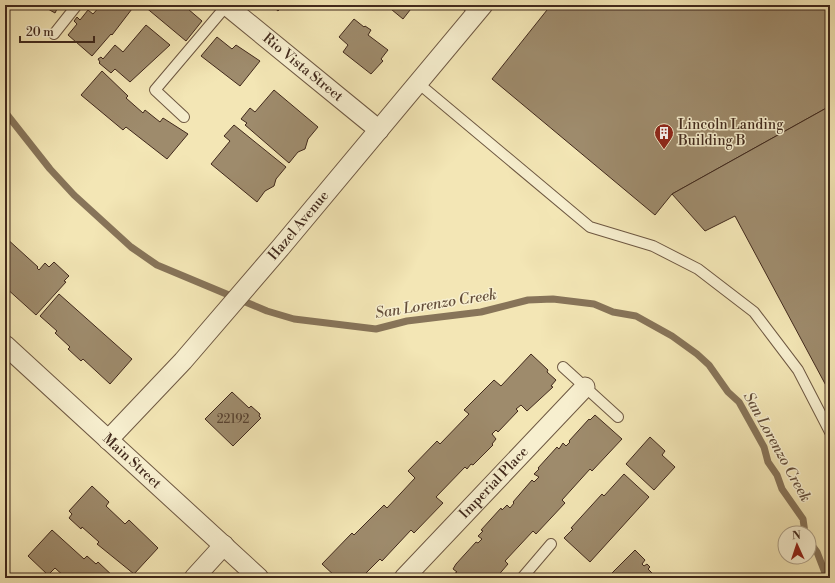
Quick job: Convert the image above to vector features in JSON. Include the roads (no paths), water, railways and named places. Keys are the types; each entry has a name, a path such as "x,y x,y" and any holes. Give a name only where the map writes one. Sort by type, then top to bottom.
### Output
{"street":[{"name":"Rio Vista Street","path":"226,5 379,130"},
{"name":"Hazel Avenue","path":"108,440 183,361 281,247 418,83 475,8"},
{"name":"Main Street","path":"5,345 259,578"},
{"name":"Imperial Place","path":"404,578 585,387"},
{"path":"194,578 224,545"}],"lane":[{"path":"54,34 77,5"},
{"path":"184,117 155,90 226,5"},
{"path":"418,83 590,227 653,246 698,269 754,312 798,370 830,432"},
{"path":"563,367 618,417"},
{"path":"522,578 551,544"}],"waterway":[{"name":"San Lorenzo Creek","path":"5,112 50,169 74,195 131,247 157,265 267,311 294,319 376,329 407,321 481,312 528,300 553,299 594,304 613,312 636,316 672,336 697,354 709,365 728,392 739,402 764,447 768,462 777,475 782,489 803,519 804,525"},
{"name":"San Lorenzo Creek","path":"817,552 827,578"}],"place":[{"name":"Lincoln Landing Building B","path":"664,150"}]}
